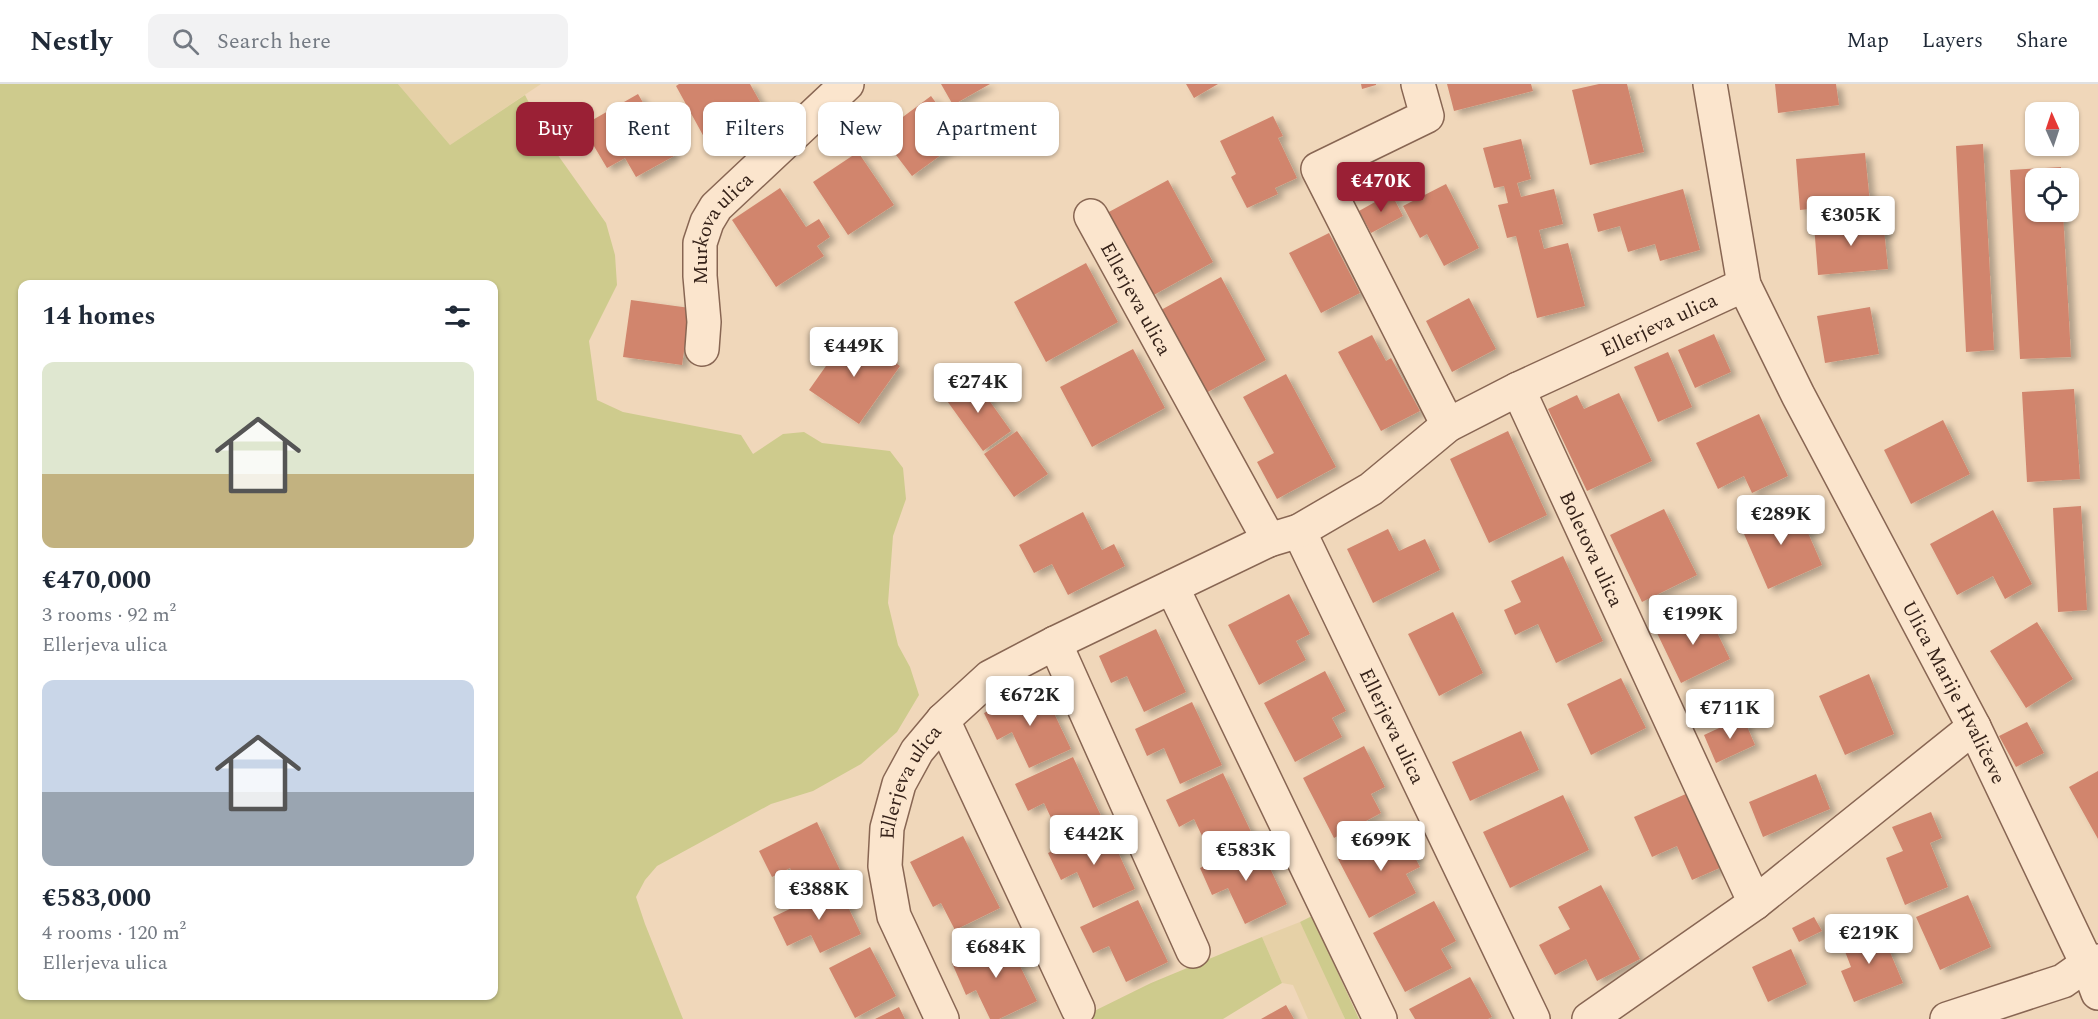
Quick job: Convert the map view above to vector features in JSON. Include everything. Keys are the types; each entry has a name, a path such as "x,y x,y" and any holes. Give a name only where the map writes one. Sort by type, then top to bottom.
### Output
{"street":[{"name":"Murkova ulica","path":"702,349 704,322 700,243 707,222 716,207 847,84"},
{"path":"1419,84 1427,116 1318,169 1448,425"},
{"name":"Ulica Marije Hvaličeve","path":"1712,91 1744,285 1798,395 1974,727 2094,972"},
{"name":"Ellerjeva ulica","path":"1091,216 1284,536 1533,1019"},
{"name":"Ellerjeva ulica","path":"942,1019 894,916 885,866 887,828 899,784 917,751 943,720 990,677 1055,643 1284,536 1371,489 1448,425 1518,389 1744,285"},
{"name":"Boletova ulica","path":"1518,389 1755,903"},
{"path":"1173,587 1380,1019"},
{"path":"1055,643 1193,951"},
{"name":"Ellerjeva ulica","path":"943,720 1078,1009"},
{"path":"1589,1019 1755,903 1974,727"},
{"path":"1947,1019 2094,972"}],"shaded area":[{"path":"0,84 398,84 450,145 525,95 529,102 516,102 516,156 559,156 606,223 615,255 617,285 589,341 597,400 623,412 741,435 753,454 783,434 804,432 822,443 890,451 903,468 906,499 893,536 888,603 898,645 910,667 919,695 897,732 861,764 813,791 771,804 657,866 645,880 636,897 683,1019 0,1019"},
{"path":"398,84 541,84 450,145"},
{"path":"1312,916 1359,1019 1345,1019 1300,922"},
{"path":"1300,922 1345,1019 1308,1019 1293,985 1282,983 1262,937"},
{"path":"1262,937 1282,983 1223,1019 1078,1019 1151,983"}],"building":[{"path":"679,84 750,84 760,102 703,102 703,135 691,113 691,102 685,102 676,86"},
{"path":"941,84 990,84 958,102 951,102"},
{"path":"1186,84 1218,84 1194,98"},
{"path":"1361,84 1376,84 1376,85 1362,89"},
{"path":"1447,84 1531,84 1533,91 1454,111"},
{"path":"1599,84 1627,84 1644,152 1590,165 1572,90"},
{"path":"1775,84 1836,84 1839,105 1778,113"},
{"path":"638,94 643,102 624,102"},
{"path":"931,96 935,102 923,102"},
{"path":"915,108 915,156 940,156 912,176 897,156 903,156 903,117"},
{"path":"606,112 606,156 674,156 636,177 625,158 607,168 594,146 594,119"},
{"path":"1273,116 1283,136 1278,138 1297,178 1275,188 1278,194 1247,208 1231,177 1236,174 1220,141"},
{"path":"1521,139 1531,179 1517,183 1521,197 1554,189 1563,224 1539,230 1544,249 1568,243 1585,306 1537,318 1516,236 1507,238 1498,205 1508,203 1504,186 1494,188 1483,148"},
{"path":"1983,144 1994,350 1966,352 1956,146"},
{"path":"1865,153 1870,203 1800,210 1796,159"},
{"path":"852,156 861,156 894,205 848,235 813,182"},
{"path":"2025,169 2025,222 2064,222 2071,357 2020,359 2010,170"},
{"path":"1168,180 1213,262 1152,296 1107,213"},
{"path":"1446,184 1479,248 1444,266 1427,234 1420,238 1403,206"},
{"path":"780,188 806,227 819,219 830,237 817,246 824,256 776,287 732,220"},
{"path":"1683,189 1700,250 1660,261 1655,244 1628,252 1620,226 1598,232 1593,214"},
{"path":"1391,193 1403,216 1371,233 1359,211"},
{"path":"1883,219 1888,269 1818,275 1814,225"},
{"path":"1329,233 1360,293 1321,313 1289,253"},
{"path":"1086,263 1118,322 1046,362 1014,302"},
{"path":"1221,277 1266,360 1206,393 1161,310"},
{"path":"1469,298 1496,349 1452,372 1426,321"},
{"path":"631,300 690,308 682,365 623,357"},
{"path":"1870,307 1879,354 1825,363 1817,316"},
{"path":"850,332 900,366 859,424 809,390"},
{"path":"1714,334 1731,372 1695,388 1678,350"},
{"path":"1372,335 1386,361 1391,358 1420,411 1381,431 1338,352"},
{"path":"1133,349 1165,408 1092,447 1060,387"},
{"path":"1668,352 1692,407 1658,422 1634,367"},
{"path":"1286,374 1336,467 1277,499 1257,462 1274,453 1243,397"},
{"path":"973,378 1011,431 983,451 945,398"},
{"path":"2074,389 2080,479 2027,482 2022,392"},
{"path":"1619,393 1652,461 1587,491 1548,409 1577,395 1584,409"},
{"path":"1759,414 1788,476 1752,493 1744,476 1718,489 1696,443"},
{"path":"1943,420 1970,474 1911,504 1884,450"},
{"path":"1017,431 1048,474 1014,497 984,454"},
{"path":"1508,431 1547,515 1489,543 1450,459"},
{"path":"1795,503 1822,565 1768,589 1741,527"},
{"path":"2081,506 2087,610 2058,612 2053,508"},
{"path":"1664,509 1697,575 1642,602 1610,535"},
{"path":"1993,510 2032,584 2005,599 1993,576 1957,595 1930,544"},
{"path":"1083,512 1102,550 1114,544 1125,566 1068,595 1052,564 1034,573 1019,545"},
{"path":"1388,529 1399,551 1425,539 1440,570 1373,603 1347,549"},
{"path":"1563,556 1603,641 1556,663 1538,624 1515,635 1504,610 1521,602 1511,581"},
{"path":"1289,594 1310,634 1296,641 1306,660 1259,685 1228,625"},
{"path":"1706,610 1730,659 1681,683 1657,633"},
{"path":"1453,612 1483,673 1439,696 1408,634"},
{"path":"2037,622 2073,679 2026,708 1990,651"},
{"path":"1156,629 1186,692 1144,712 1127,676 1111,683 1099,656"},
{"path":"1325,671 1346,711 1332,718 1342,737 1295,762 1264,703"},
{"path":"1869,674 1894,734 1845,755 1819,696"},
{"path":"1621,678 1646,728 1591,755 1567,704"},
{"path":"1041,686 1071,749 1029,768 1012,732 997,740 984,713"},
{"path":"1192,702 1222,765 1180,784 1164,748 1147,756 1135,729"},
{"path":"1743,717 1755,745 1716,763 1704,735"},
{"path":"2027,722 2044,753 2016,767 1999,736"},
{"path":"1521,731 1539,770 1470,801 1452,762"},
{"path":"1364,746 1385,787 1371,794 1381,813 1334,838 1303,778"},
{"path":"1073,757 1103,820 1061,839 1044,803 1028,811 1015,784"},
{"path":"2098,771 2098,839 2069,787"},
{"path":"1223,773 1253,836 1211,855 1194,819 1179,827 1166,800"},
{"path":"1816,774 1830,809 1763,837 1749,802"},
{"path":"1688,793 1722,867 1692,880 1677,846 1652,857 1634,817"},
{"path":"1563,795 1589,850 1510,888 1483,832"},
{"path":"1931,812 1942,838 1930,843 1948,887 1905,905 1886,858 1903,851 1892,827"},
{"path":"817,822 841,872 801,891 790,868 772,877 759,851"},
{"path":"1106,826 1135,889 1093,908 1077,872 1061,880 1048,853"},
{"path":"1399,827 1420,867 1406,874 1416,893 1369,918 1338,859"},
{"path":"963,836 1000,908 955,930 941,903 933,907 910,862"},
{"path":"1257,841 1287,904 1245,924 1228,888 1212,895 1200,868"},
{"path":"1601,885 1640,959 1597,981 1586,959 1555,975 1539,945 1570,929 1558,907"},
{"path":"838,886 861,934 820,953 811,935 787,946 773,917"},
{"path":"1968,895 1991,947 1940,970 1916,917"},
{"path":"1138,900 1168,962 1126,982 1109,946 1093,953 1080,927"},
{"path":"1434,901 1456,941 1441,949 1452,968 1405,992 1373,933"},
{"path":"1814,917 1822,931 1799,942 1792,928"},
{"path":"1879,926 1903,983 1854,1002 1841,971 1851,967 1841,941"},
{"path":"1006,937 1037,1001 999,1019 990,1019 976,990 966,995 952,963"},
{"path":"870,947 896,996 855,1018 829,968"},
{"path":"1791,949 1807,984 1768,1002 1752,967"},
{"path":"1470,977 1492,1017 1488,1019 1415,1019 1409,1009"},
{"path":"1286,1005 1294,1019 1261,1019"},
{"path":"899,1007 905,1019 875,1019"}]}
